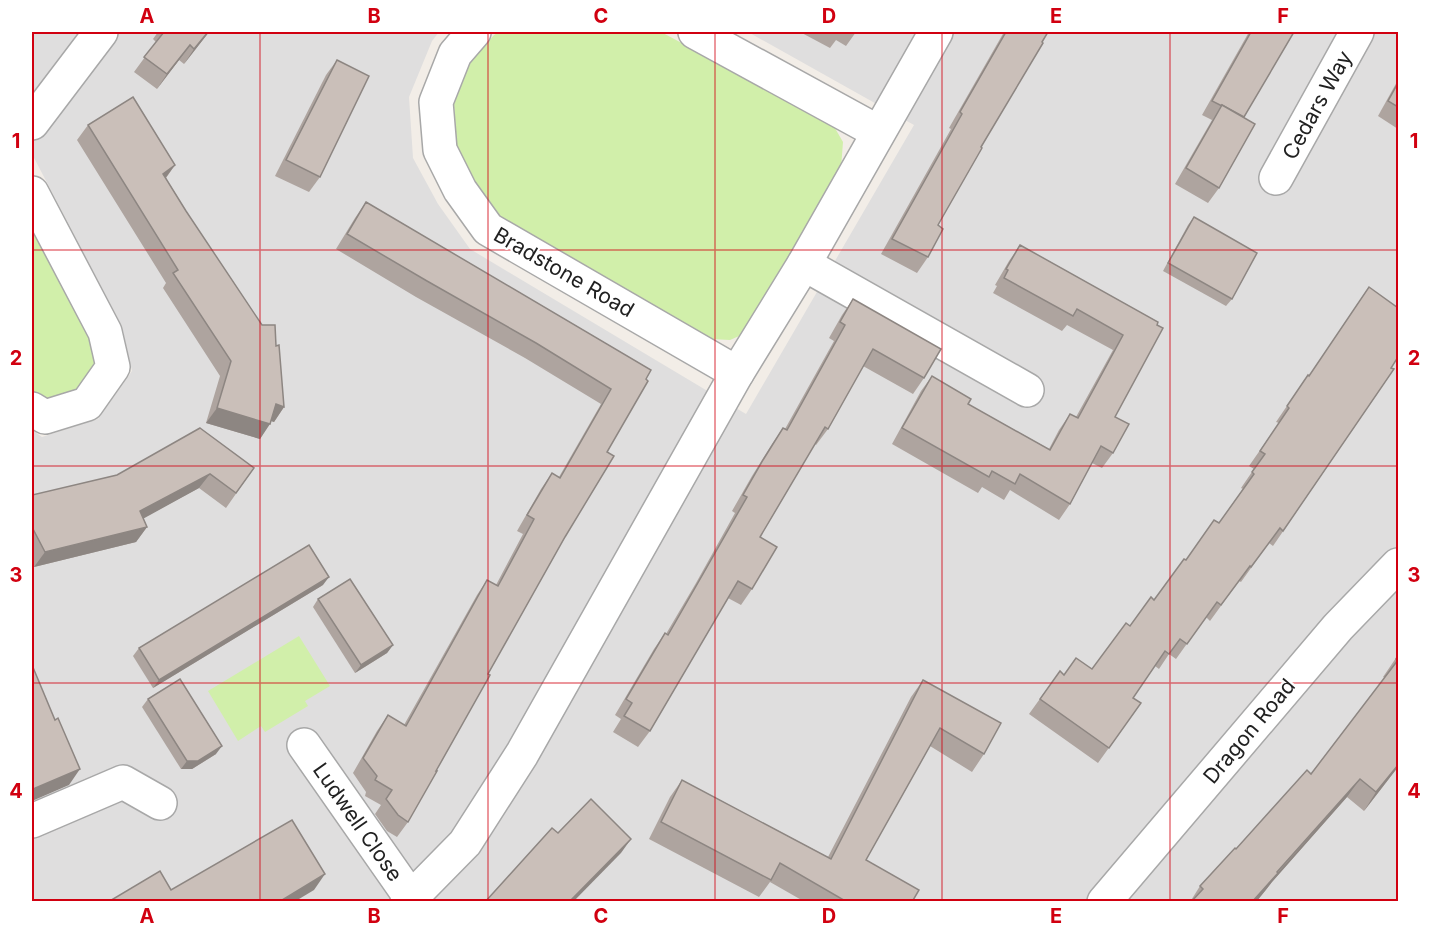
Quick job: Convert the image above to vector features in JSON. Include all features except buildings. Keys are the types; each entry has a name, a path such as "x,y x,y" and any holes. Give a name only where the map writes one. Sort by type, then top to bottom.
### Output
{"street":[{"path":"32,123 101,32"},
{"name":"Bradstone Road","path":"474,32 455,54 436,102 440,150 460,190 488,229 737,373"},
{"path":"695,32 878,132"},
{"path":"409,900 465,843 522,754 737,373 804,264 936,32"},
{"name":"Cedars Way","path":"1276,178 1357,32"},
{"path":"32,193 105,332 113,367 87,404 45,417 32,409"},
{"path":"804,264 1027,390"},
{"name":"Dragon Road","path":"1104,902 1338,627 1398,565"},
{"name":"Ludwell Close","path":"304,745 409,900"},
{"path":"32,821 123,782 160,803"}],"shaded area":[{"path":"32,32 439,32 432,41 409,97 413,158 438,204 470,249 746,414 914,125 748,32 1398,32 1398,901 32,901 32,430 42,437 98,419 132,371 122,326 32,154"}],"green space":[{"path":"499,32 661,32 832,123 843,142 841,168 746,333 730,340 711,339 500,216 475,181 457,146 454,104 470,63"},
{"path":"32,225 91,337 97,364 78,391 47,401 32,391"},
{"path":"299,636 330,686 305,701 308,706 265,732 261,726 238,741 208,691"}]}
